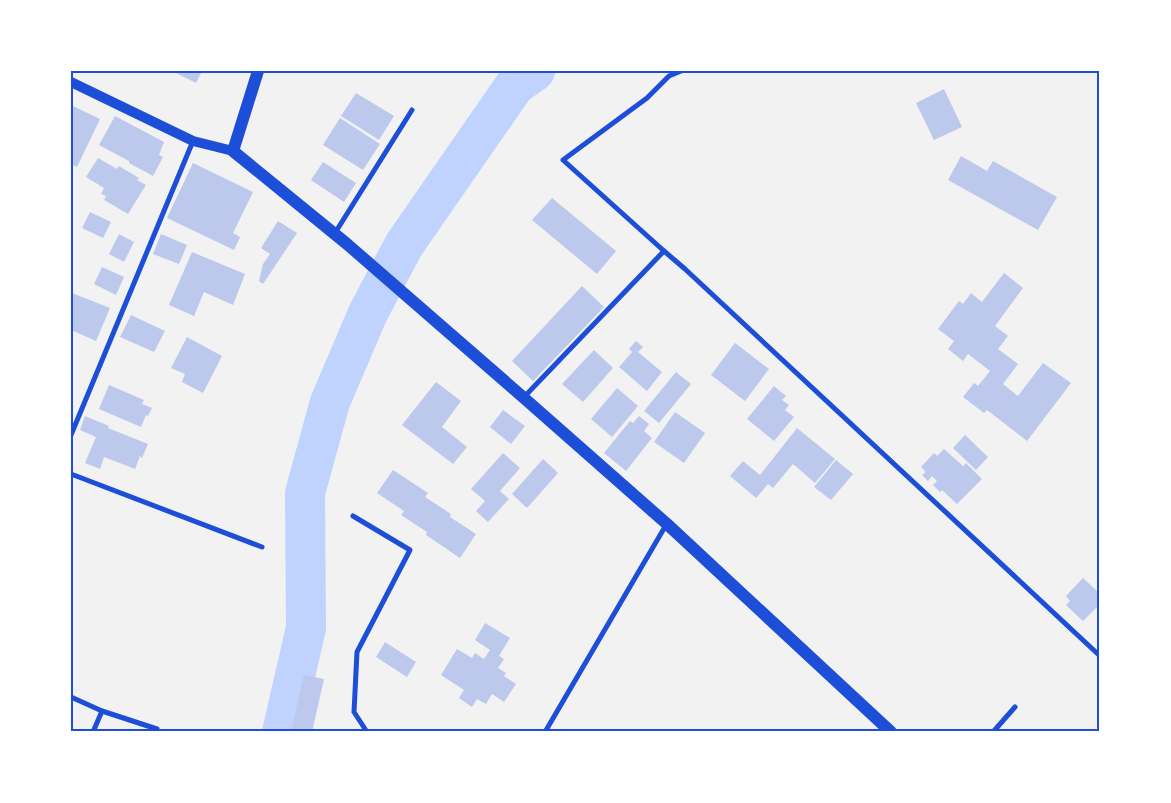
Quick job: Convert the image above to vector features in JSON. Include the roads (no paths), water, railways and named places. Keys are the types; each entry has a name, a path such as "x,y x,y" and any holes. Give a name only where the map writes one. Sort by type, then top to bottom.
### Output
{"main road":[{"path":"233,151 258,71"},
{"path":"71,82 193,141 233,151 405,293 667,524 891,732"}],"street":[{"path":"681,71 669,76 646,98 563,160 664,251 686,268 1100,656"},
{"path":"335,234 412,110"},
{"path":"71,435 193,141"},
{"path":"524,398 664,251"},
{"path":"71,474 262,547"},
{"path":"353,516 410,550 357,652 354,712 367,732"},
{"path":"545,732 667,524"},
{"path":"71,697 102,711 157,729"},
{"path":"993,732 1014,707"},
{"path":"93,732 102,711"}],"waterway":[{"path":"282,732 306,628 305,493 330,402 368,313 404,245 515,85 535,71"}]}
